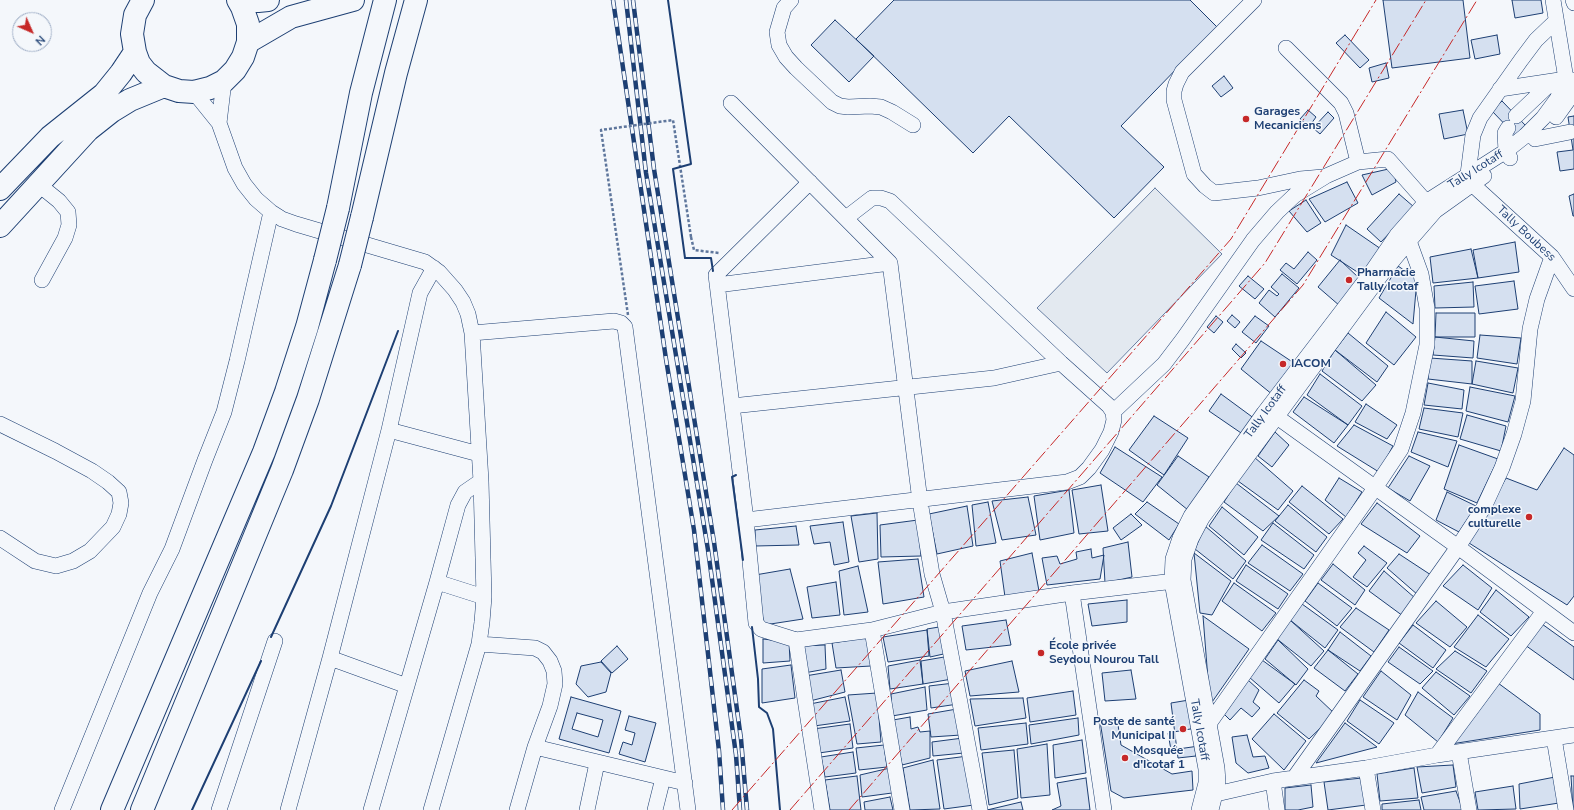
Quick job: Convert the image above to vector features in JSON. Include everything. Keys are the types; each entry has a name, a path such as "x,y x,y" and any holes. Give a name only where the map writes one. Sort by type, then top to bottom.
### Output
{"highway":[{"path":"142,0 135,15 132,34 134,52 146,72 164,86 179,91 194,92 210,88 224,81 235,70 243,57 248,42 248,24 246,16 238,0"},
{"path":"244,0 268,0"},
{"path":"248,42 270,28 291,18 353,0"},
{"path":"112,810 264,452 286,392 325,260 338,208 361,93 385,0"},
{"path":"142,810 282,470 308,400 350,265 416,0"},
{"path":"0,189 50,137 104,94 125,68 134,52"},
{"path":"0,226 88,130 130,100 164,86"}],"street":[{"path":"791,0 784,8 777,32 779,45 786,57 796,68 832,102 840,106 881,107 913,125"},
{"path":"1254,0 1182,72 1176,84 1174,100 1194,174 1205,186 1214,192 1258,188 1300,179 1326,176"},
{"path":"1553,0 1566,83"},
{"path":"1470,179 1472,135 1480,118 1536,40 1556,21"},
{"path":"1286,48 1341,103 1346,113 1358,162"},
{"path":"219,124 224,81"},
{"path":"1500,89 1566,83"},
{"path":"1508,155 1506,134 1512,122 1566,83"},
{"name":"Tally Icotaff","path":"1199,810 1218,782 1209,723 1173,558 1180,538 1191,516 1264,413 1371,273 1397,235 1426,202 1470,179 1535,139 1554,120 1566,83"},
{"name":"Tally Icotaff","path":"1508,155 1543,118 1557,99 1566,83"},
{"path":"194,92 219,124 235,168 244,184 256,199 270,212 282,219 296,224 425,262 439,272 455,290 463,302 468,314 472,333 481,481 484,597 479,644 431,810"},
{"path":"731,103 890,263 920,501 932,574 943,612 980,810"},
{"path":"1535,139 1570,132"},
{"path":"1113,412 1164,364 1253,240 1277,212 1295,196 1326,176 1358,162 1388,159 1426,202"},
{"name":"Tally Icotaff","path":"1211,810 1210,794 1206,783 1206,769 1178,581 1191,539 1202,518 1381,275 1435,211 1470,179"},
{"name":"Tally Boubess","path":"1470,179 1552,257 1574,289"},
{"path":"810,182 716,275 746,520 756,624 760,629 796,640 872,630 943,612 1072,592 1178,581"},
{"path":"38,184 59,201 68,212 69,225 65,238 42,280"},
{"path":"746,520 1056,485 1080,477 1090,468 1102,450 1111,432 1114,420 1113,412 1109,406 1061,363 890,201 881,198 872,198 846,218"},
{"path":"62,810 150,593 172,549 224,412 237,361 270,212"},
{"path":"1200,735 1401,449 1413,413 1428,344 1427,308 1421,274 1409,240"},
{"path":"1294,778 1484,508 1502,468 1514,434 1523,401 1530,329 1552,257"},
{"path":"717,284 890,263"},
{"path":"288,810 330,658 389,430 420,293 434,268"},
{"path":"472,333 614,321 621,323 625,327 688,810"},
{"path":"732,406 994,378 1061,363"},
{"path":"1277,417 1458,547 1574,634"},
{"path":"0,424 55,451 108,482 118,492 121,503 119,514 113,527 90,551 73,561 56,566 35,561 0,538"},
{"path":"389,430 479,454"},
{"path":"371,810 458,505 465,492 481,481"},
{"path":"437,582 484,597"},
{"path":"1072,592 1104,810"},
{"path":"1437,755 1544,611"},
{"path":"872,630 902,810"},
{"path":"796,640 822,810"},
{"path":"219,810 274,641"},
{"path":"479,644 535,648 543,652 550,661 554,671 555,684 550,706 535,747 517,810"},
{"path":"330,658 407,686"},
{"path":"1210,794 1273,781 1574,735"},
{"path":"1554,738 1566,810"},
{"path":"535,747 685,783"},
{"path":"1459,752 1469,810"},
{"path":"587,810 597,763"},
{"path":"1366,768 1373,810"},
{"path":"655,810 663,778"},
{"path":"1273,781 1277,810"}],"path":[{"path":"628,315 600,130 673,120 694,250 719,253 728,262"}],"shaded area":[{"path":"1155,188 1222,254 1107,373 1037,308"}],"building":[{"path":"894,0 1190,0 1217,27 1121,126 1164,167 1114,218 1009,116 973,153 856,39"},
{"path":"1383,0 1463,0 1470,58 1392,68"},
{"path":"1512,0 1541,0 1543,13 1515,18"},
{"path":"835,20 874,56 849,82 811,45"},
{"path":"1345,35 1369,60 1360,68 1336,43"},
{"path":"1497,35 1500,54 1475,59 1471,40"},
{"path":"1386,63 1389,78 1372,82 1369,68"},
{"path":"1224,76 1233,88 1221,97 1212,86"},
{"path":"1502,101 1526,126 1516,136 1492,111"},
{"path":"1308,110 1316,117 1309,127 1300,119"},
{"path":"1463,110 1468,134 1444,139 1439,114"},
{"path":"1328,112 1334,118 1320,134 1313,128"},
{"path":"1574,116 1574,169 1560,171 1557,152 1573,150 1568,117"},
{"path":"1393,168 1396,182 1372,195 1362,175"},
{"path":"1347,182 1358,203 1325,222 1309,199"},
{"path":"1399,194 1414,207 1381,242 1367,229"},
{"path":"1574,194 1574,216 1573,216 1569,196"},
{"path":"1306,200 1321,223 1307,232 1289,211"},
{"path":"1346,225 1381,249 1362,275 1331,255"},
{"path":"1515,242 1519,272 1478,278 1473,250"},
{"path":"1471,249 1478,278 1433,283 1430,257"},
{"path":"1308,252 1317,260 1297,284 1280,270 1286,263 1294,269"},
{"path":"1340,260 1359,278 1340,306 1318,287"},
{"path":"1398,266 1417,279 1413,324 1379,298"},
{"path":"1282,274 1299,288 1275,317 1259,303 1269,290 1277,296 1279,294 1271,287"},
{"path":"1248,276 1264,289 1255,299 1239,286"},
{"path":"1514,281 1518,309 1479,314 1475,286"},
{"path":"1473,282 1474,307 1435,308 1434,286"},
{"path":"1386,312 1416,337 1394,365 1366,343"},
{"path":"1436,313 1475,313 1475,337 1435,337"},
{"path":"1232,315 1240,322 1235,328 1227,321"},
{"path":"1216,316 1223,322 1214,333 1207,327"},
{"path":"1255,316 1269,326 1256,343 1242,332"},
{"path":"1348,333 1388,366 1377,382 1335,350"},
{"path":"1480,335 1521,338 1517,364 1477,358"},
{"path":"1435,337 1474,341 1473,358 1433,355"},
{"path":"1261,341 1294,363 1273,395 1241,369"},
{"path":"1236,344 1246,353 1241,358 1232,349"},
{"path":"1335,350 1376,385 1362,401 1322,371"},
{"path":"1430,358 1472,361 1472,384 1428,379"},
{"path":"1476,361 1518,368 1513,393 1472,384"},
{"path":"1320,374 1362,406 1348,425 1307,395"},
{"path":"1428,383 1464,390 1462,409 1424,405"},
{"path":"1470,387 1515,396 1508,422 1466,411"},
{"path":"1221,394 1255,419 1244,435 1209,411"},
{"path":"1304,397 1348,425 1334,443 1293,412"},
{"path":"1366,404 1397,425 1387,439 1355,422"},
{"path":"1424,408 1463,413 1458,437 1419,429"},
{"path":"1467,415 1506,426 1501,451 1460,439"},
{"path":"1154,416 1188,438 1164,475 1129,450"},
{"path":"1354,425 1393,446 1379,472 1337,446"},
{"path":"1275,432 1289,445 1272,467 1258,456"},
{"path":"1418,432 1457,441 1448,467 1411,452"},
{"path":"1459,445 1498,459 1477,503 1444,489"},
{"path":"1115,447 1162,477 1143,502 1100,473"},
{"name":"complexe culturelle","path":"1564,448 1574,455 1574,596 1567,605 1469,543 1506,478 1537,490"},
{"path":"1178,456 1209,477 1188,510 1157,485"},
{"path":"1409,456 1430,466 1410,501 1388,488"},
{"path":"1254,457 1293,491 1278,510 1238,481"},
{"path":"1339,478 1362,492 1346,517 1325,500"},
{"path":"1236,483 1279,516 1263,531 1224,502"},
{"path":"1101,485 1108,531 1079,534 1072,490"},
{"path":"1302,486 1343,519 1329,534 1289,502"},
{"path":"1069,490 1074,533 1040,540 1034,496"},
{"path":"1447,492 1476,506 1459,532 1436,520"},
{"path":"1028,497 1036,535 1002,540 992,501"},
{"path":"988,502 996,543 976,546 972,505"},
{"path":"1147,502 1179,524 1169,540 1135,514"},
{"path":"1377,503 1420,536 1407,553 1361,524"},
{"path":"1288,505 1327,537 1316,552 1275,521"},
{"path":"967,506 973,546 937,554 929,514"},
{"path":"1222,507 1258,537 1244,555 1209,526"},
{"path":"877,513 878,559 859,562 851,516"},
{"path":"1131,514 1142,525 1121,540 1113,528"},
{"path":"918,520 921,556 881,557 880,525"},
{"path":"843,522 849,562 834,565 830,542 814,544 810,526"},
{"path":"1273,523 1314,555 1304,569 1261,540"},
{"path":"796,526 799,545 755,546 755,530"},
{"path":"1205,526 1246,561 1233,579 1195,549"},
{"path":"1128,542 1132,577 1105,583 1103,548"},
{"path":"1262,545 1303,574 1290,591 1248,563"},
{"path":"1364,546 1387,563 1367,587 1353,577 1366,560 1358,553"},
{"path":"1091,549 1092,558 1104,555 1100,579 1047,585 1042,558 1057,556 1060,564 1077,559 1076,552"},
{"path":"1032,553 1039,591 1005,597 1000,561"},
{"path":"1194,553 1231,581 1212,615 1200,613"},
{"path":"1399,554 1431,575 1418,595 1387,568"},
{"path":"918,559 924,597 883,604 878,562"},
{"path":"1333,564 1365,590 1355,605 1321,580"},
{"path":"1246,565 1288,594 1278,609 1236,581"},
{"path":"1463,565 1492,588 1478,610 1443,586"},
{"path":"858,566 868,612 844,615 839,571"},
{"path":"790,569 803,619 764,625 755,575"},
{"path":"1384,571 1415,598 1403,616 1369,591"},
{"path":"836,582 840,615 812,618 807,587"},
{"path":"1234,583 1276,613 1262,631 1222,601"},
{"path":"1318,583 1352,608 1337,626 1305,601"},
{"path":"1496,590 1529,617 1511,636 1480,612"},
{"path":"1127,600 1127,622 1092,626 1088,604"},
{"path":"1436,601 1467,627 1450,647 1416,623"},
{"path":"1302,604 1338,630 1325,648 1290,620"},
{"path":"1356,608 1389,630 1374,652 1340,627"},
{"path":"1478,615 1509,639 1486,667 1454,647"},
{"path":"1203,616 1249,649 1210,705"},
{"path":"1006,620 1011,645 966,650 962,626"},
{"path":"1290,620 1324,651 1311,666 1277,639"},
{"path":"1542,624 1574,647 1574,680 1525,645"},
{"path":"1413,625 1446,650 1433,668 1399,643"},
{"path":"945,626 948,653 930,657 927,629"},
{"path":"927,630 929,656 888,662 883,637"},
{"path":"1340,632 1371,656 1360,671 1328,650"},
{"path":"868,637 871,666 836,668 832,643"},
{"path":"763,639 789,642 790,661 763,663"},
{"path":"1278,640 1308,669 1296,685 1265,659"},
{"path":"825,645 826,669 804,673 802,646"},
{"path":"617,646 628,659 612,673 601,661"},
{"path":"1399,647 1433,671 1420,684 1388,662"},
{"path":"1328,650 1358,674 1345,691 1314,668"},
{"path":"1455,651 1487,671 1471,693 1436,669"},
{"path":"950,656 952,679 923,684 921,661"},
{"path":"920,660 923,684 890,689 888,666"},
{"path":"1262,660 1295,684 1279,703 1249,677"},
{"path":"1012,661 1019,692 970,696 965,671"},
{"path":"601,662 611,673 606,692 588,697 576,684 581,666"},
{"path":"791,665 795,698 762,703 762,669"},
{"path":"841,670 845,692 810,701 805,676"},
{"path":"1131,670 1136,699 1105,701 1102,673"},
{"path":"1381,671 1411,695 1397,720 1363,697"},
{"path":"1436,672 1470,696 1454,715 1422,688"},
{"path":"1248,680 1259,690 1253,702 1260,708 1252,717 1241,708 1230,720 1223,713"},
{"path":"1304,680 1319,691 1316,696 1335,714 1309,739 1277,713"},
{"path":"954,683 958,704 931,708 929,686"},
{"path":"1498,683 1540,714 1540,730 1451,744"},
{"path":"925,687 927,710 892,716 891,694"},
{"path":"1073,691 1076,715 1030,722 1027,698"},
{"path":"1418,692 1453,718 1438,742 1405,715"},
{"path":"877,693 881,742 857,744 848,695"},
{"path":"571,697 621,711 609,753 559,739","holes":["577,713 603,720 598,737 572,729"]},
{"path":"845,697 850,721 814,726 810,704"},
{"path":"1023,698 1026,718 975,726 970,699"},
{"name":"Poste de santé Municipal II","path":"1189,700 1196,756 1178,758 1171,703"},
{"path":"1360,700 1394,723 1379,744 1347,721"},
{"path":"957,709 961,735 931,737 928,714"},
{"path":"1274,714 1306,741 1284,770 1252,739"},
{"path":"629,716 656,723 645,762 619,754 623,742 632,745 635,733 625,730"},
{"path":"910,717 911,729 918,727 920,732 930,731 930,758 902,765 893,720"},
{"path":"1078,718 1079,735 1031,744 1029,725"},
{"name":"Mosquée d'Icotaf 1","path":"1117,718 1121,745 1172,774 1192,771 1193,790 1124,798 1111,791 1100,721"},
{"path":"1026,723 1028,744 981,750 978,728"},
{"path":"1345,723 1377,747 1316,763"},
{"path":"850,724 853,748 819,753 813,729"},
{"path":"1196,728 1199,746 1171,750 1168,733"},
{"path":"1247,735 1253,757 1265,756 1269,768 1248,773 1236,763 1232,737"},
{"path":"963,738 964,753 933,756 932,742"},
{"path":"1082,740 1086,773 1055,778 1053,745"},
{"path":"1047,744 1050,795 1021,798 1017,749"},
{"path":"884,745 887,767 859,770 856,748"},
{"path":"1014,750 1018,798 989,805 982,753"},
{"path":"853,752 856,773 825,777 821,757"},
{"path":"968,756 974,805 944,809 937,760"},
{"path":"933,760 940,809 910,810 903,768"},
{"path":"1453,765 1456,787 1422,793 1417,767"},
{"path":"890,768 892,793 862,797 860,775"},
{"path":"1414,768 1418,798 1380,801 1377,774"},
{"path":"857,776 861,810 830,810 825,780"},
{"path":"1571,776 1574,776 1574,810 1573,810"},
{"path":"1555,777 1559,803 1520,809 1519,784"},
{"path":"1086,778 1090,810 1052,810 1061,806 1057,783"},
{"path":"1362,778 1366,805 1328,810 1324,782"},
{"path":"1311,785 1313,807 1298,810 1285,810 1285,788"},
{"path":"1513,786 1516,809 1478,810 1475,792"},
{"path":"1456,791 1463,810 1424,810 1421,797"},
{"path":"890,797 893,810 865,810 864,802"},
{"path":"1419,800 1421,810 1382,810 1382,804"},
{"path":"1021,802 1023,810 987,810"}],"railway":[{"path":"613,0 666,359 694,530 719,751 723,810"},
{"path":"626,0 646,173 708,550 736,755 740,810"},
{"path":"633,0 654,169 714,542 741,739 747,810"}],"wall":[{"path":"668,0 691,164 673,169 685,258 711,258 713,271"},
{"path":"271,637 331,506 398,331"},
{"path":"736,475 732,477 743,560"},
{"path":"752,627 758,679 759,707 767,713 773,729 780,810"},
{"path":"192,810 261,661"}],"power":[{"path":"732,810 1231,239 1376,0"},
{"path":"790,810 1265,263 1426,0"},
{"path":"849,810 1303,285 1477,0"}],"place":[{"name":"Garages Mecaniciens","path":"1246,119"},
{"name":"Pharmacie Tally Icotaf","path":"1349,280"},
{"name":"IACOM","path":"1283,364"},
{"name":"complexe culturelle","path":"1529,517"},
{"name":"École privée Seydou Nourou Tall","path":"1041,653"},
{"name":"Poste de santé Municipal II","path":"1183,729"},
{"name":"Mosquée d'Icotaf 1","path":"1125,758"}]}
